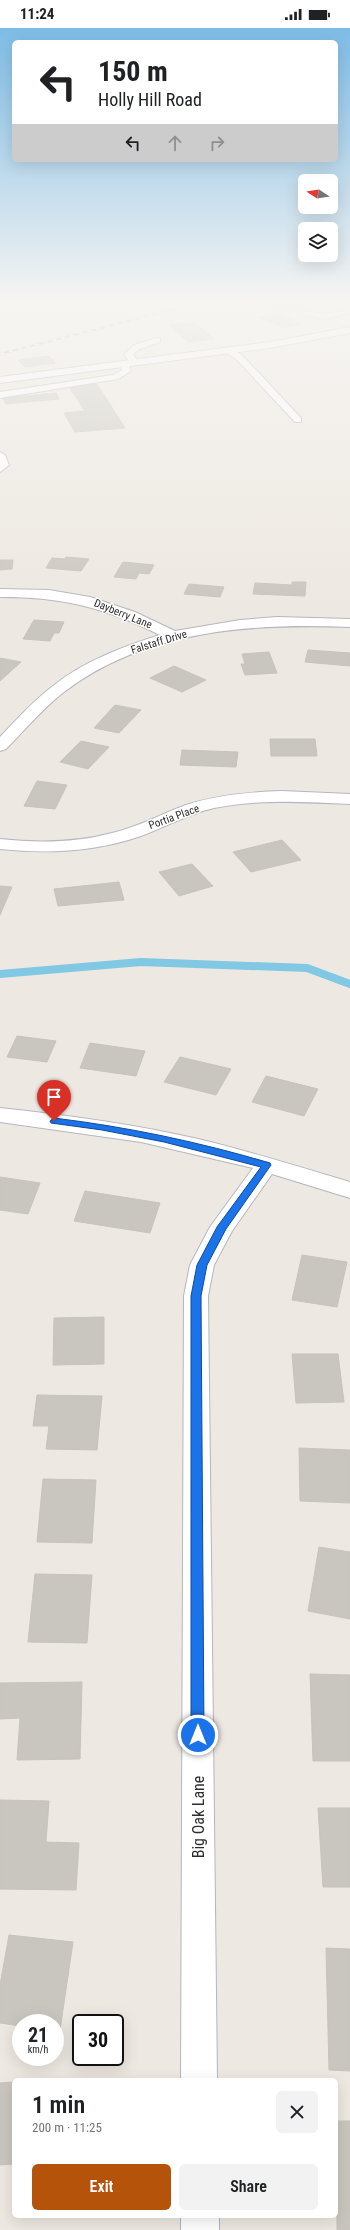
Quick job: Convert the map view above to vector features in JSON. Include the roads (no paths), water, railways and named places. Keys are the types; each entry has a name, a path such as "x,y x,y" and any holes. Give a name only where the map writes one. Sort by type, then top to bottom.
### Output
{"street":[{"name":"Dayberry Lane","path":"0,593 51,594 90,600 134,616 173,636"},
{"name":"Falstaff Drive","path":"0,746 50,696 68,682 115,656 173,636 202,629 264,623 350,623"},
{"name":"Portia Place","path":"0,844 49,847 103,841 134,832 196,807 240,799 284,796 350,799"},
{"path":"0,1115 102,1127 225,1153 350,1190"},
{"name":"Big Oak Lane","path":"199,2078 196,1296 202,1265 222,1227 267,1165"},
{"path":"200,2218 200,2230"}],"lane":[{"path":"285,406 298,420"},
{"path":"0,455 4,465 0,469"}],"waterway":[{"path":"0,974 141,962 307,968 350,984"}]}
